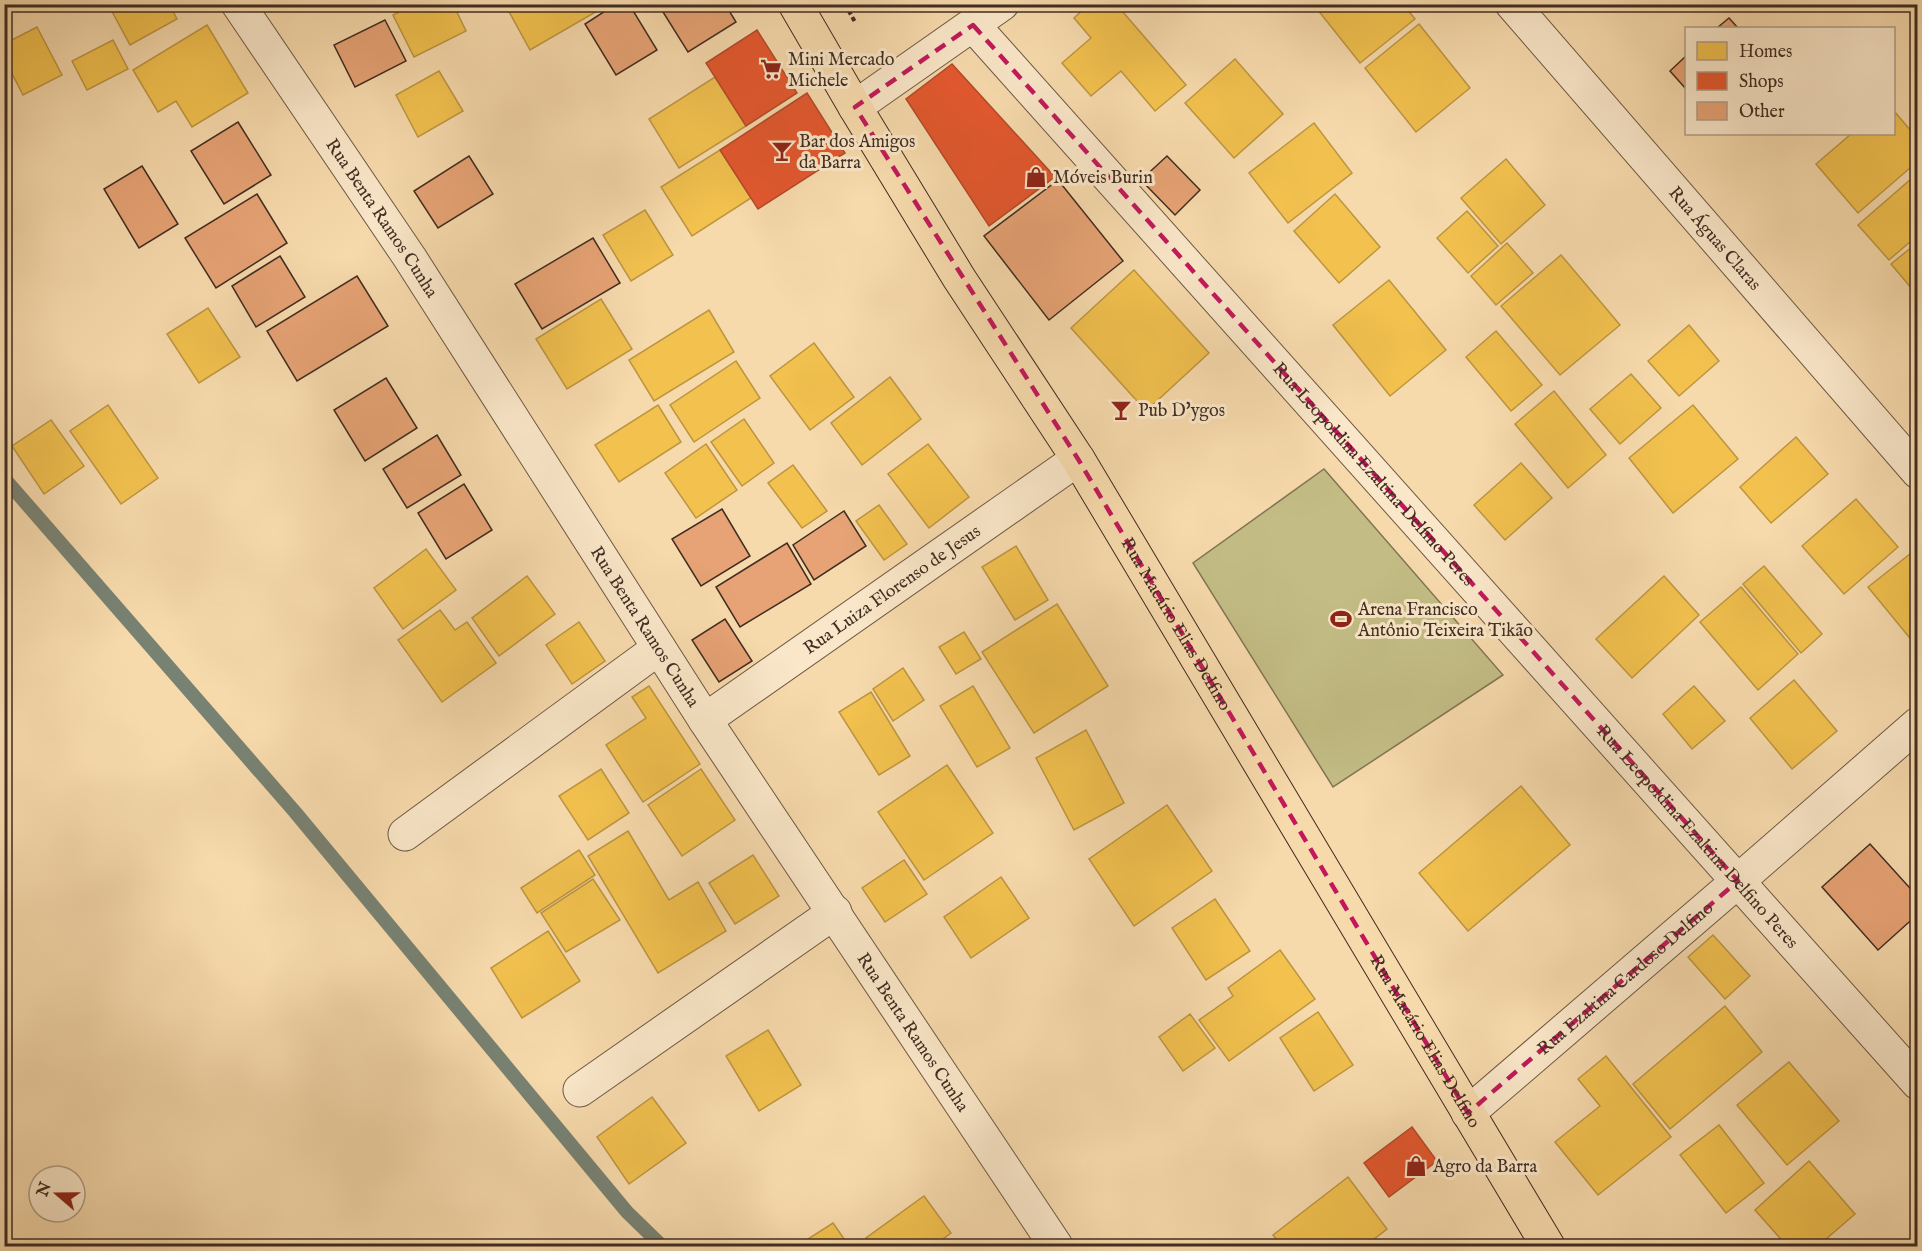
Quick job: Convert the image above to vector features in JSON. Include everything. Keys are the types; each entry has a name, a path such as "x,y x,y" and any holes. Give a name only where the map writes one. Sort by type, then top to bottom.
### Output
{"main road":[{"name":"Rua Macário Elias Delfino","path":"795,4 959,278 1078,459 1548,1246"}],"street":[{"name":"Rua Benta Ramos Cunha","path":"238,4 410,258 705,720 1056,1246"},
{"path":"855,107 1002,4"},
{"name":"Rua Águas Claras","path":"1512,4 1917,472"},
{"name":"Rua Leopoldina Ezaltina Delfino Peres","path":"973,25 1917,1083"},
{"name":"Rua Luiza Florenso de Jesus","path":"705,720 1078,459"},
{"path":"405,834 659,648"},
{"name":"Rua Ezaltina Cardoso Delfino","path":"1468,1113 1917,724"},
{"path":"580,1090 835,912"}],"highlighted area":[{"path":"973,25 1738,881 1468,1113 1078,459 855,107"}],"shaded area":[{"name":"Arena Francisco Antônio Teixeira Tikão","path":"1324,469 1503,675 1333,787 1193,563"}],"building: Homes":[{"path":"108,4 169,4 177,19 130,45"},
{"path":"413,4 453,4 466,31 414,57 393,15"},
{"path":"513,4 595,4 599,10 530,50 507,8"},
{"path":"1089,4 1116,4 1186,85 1155,111 1121,71 1091,96 1062,63 1091,38 1074,18"},
{"path":"1313,4 1403,4 1415,19 1360,63"},
{"path":"1419,24 1470,88 1416,132 1365,68"},
{"path":"207,25 248,93 192,127 176,101 158,112 133,70"},
{"path":"37,27 62,75 23,95 4,58 4,44"},
{"path":"113,40 128,69 87,90 72,61"},
{"path":"1235,59 1283,114 1234,158 1185,103"},
{"path":"439,71 463,111 418,137 396,95"},
{"path":"715,77 746,126 679,168 649,119"},
{"path":"1895,112 1918,139 1918,161 1858,213 1816,164 1850,135 1895,135"},
{"path":"1314,123 1352,173 1288,223 1249,173"},
{"path":"720,150 751,198 692,236 661,187"},
{"path":"1506,159 1545,205 1501,244 1461,198"},
{"path":"1918,173 1918,235 1889,260 1858,225"},
{"path":"1335,194 1380,247 1339,283 1294,231"},
{"path":"645,210 673,255 631,281 603,235"},
{"path":"1467,211 1498,246 1468,273 1437,238"},
{"path":"1918,242 1918,296 1891,264"},
{"path":"1507,243 1533,273 1496,305 1471,276"},
{"path":"1561,255 1620,325 1560,375 1501,306"},
{"path":"1134,270 1209,353 1146,411 1071,328"},
{"path":"1389,280 1446,350 1390,396 1333,325"},
{"path":"601,299 632,349 567,389 536,339"},
{"path":"208,308 240,357 199,383 167,334"},
{"path":"709,310 734,352 654,401 629,360"},
{"path":"1689,325 1719,361 1679,396 1648,361"},
{"path":"1496,331 1542,385 1511,411 1466,357"},
{"path":"814,343 854,397 810,430 770,376"},
{"path":"736,361 760,398 694,442 670,405"},
{"path":"1631,374 1661,408 1620,444 1590,409"},
{"path":"890,377 921,419 862,465 831,423"},
{"path":"1554,391 1606,455 1568,488 1515,424"},
{"path":"108,405 158,478 121,504 70,431"},
{"path":"658,405 681,442 619,482 595,445"},
{"path":"1693,405 1738,459 1673,513 1629,458"},
{"path":"744,419 774,463 742,486 711,442"},
{"path":"51,420 84,466 44,494 12,446"},
{"path":"1796,437 1828,474 1771,523 1740,487"},
{"path":"706,444 737,490 696,518 665,473"},
{"path":"928,444 969,497 929,528 888,474"},
{"path":"1521,463 1552,498 1505,540 1474,505"},
{"path":"793,465 827,511 802,528 768,483"},
{"path":"1856,499 1898,547 1844,594 1802,546"},
{"path":"879,505 907,544 884,560 856,521"},
{"path":"1016,546 1048,600 1015,620 982,567"},
{"path":"426,549 456,590 403,629 374,588"},
{"path":"1910,554 1918,563 1918,648 1868,587"},
{"path":"1764,566 1822,634 1801,653 1743,584"},
{"path":"527,576 555,614 499,656 472,618"},
{"path":"1664,576 1699,615 1632,678 1596,639"},
{"path":"1741,587 1798,654 1758,690 1700,622"},
{"path":"1057,604 1108,686 1034,733 982,652"},
{"path":"440,610 455,630 467,622 496,663 442,702 398,640"},
{"path":"579,622 605,661 572,684 546,645"},
{"path":"964,632 981,659 956,674 939,647"},
{"path":"903,668 924,700 893,721 873,689"},
{"path":"1794,680 1837,731 1792,769 1750,718"},
{"path":"649,686 700,764 643,802 606,745 646,718 632,697"},
{"path":"973,686 1010,748 977,767 940,706"},
{"path":"1694,686 1725,721 1692,749 1663,714"},
{"path":"871,692 910,756 879,775 839,712"},
{"path":"1086,730 1124,803 1074,830 1036,758"},
{"path":"947,765 993,833 924,880 878,812"},
{"path":"601,769 629,813 588,840 559,796"},
{"path":"701,769 735,820 682,856 648,805"},
{"path":"1521,786 1570,845 1468,931 1419,873"},
{"path":"1167,805 1212,871 1134,926 1089,859"},
{"path":"628,831 669,900 698,882 726,931 658,973 588,856"},
{"path":"579,850 595,875 537,913 521,888"},
{"path":"753,855 779,896 735,924 709,883"},
{"path":"904,860 927,894 885,922 862,888"},
{"path":"1001,877 1029,918 971,958 944,917"},
{"path":"593,879 620,920 566,952 541,913"},
{"path":"1215,899 1250,951 1206,980 1172,928"},
{"path":"548,931 580,981 522,1018 491,968"},
{"path":"1713,935 1750,976 1725,999 1688,957"},
{"path":"1280,950 1315,999 1229,1061 1199,1020 1233,996 1228,988"},
{"path":"1725,1006 1762,1052 1670,1129 1633,1084"},
{"path":"1318,1012 1353,1065 1314,1091 1280,1038"},
{"path":"1190,1014 1215,1048 1183,1071 1159,1037"},
{"path":"768,1030 801,1085 759,1111 726,1056"},
{"path":"1606,1056 1671,1137 1598,1195 1555,1142 1600,1106 1578,1079"},
{"path":"1789,1062 1839,1121 1787,1165 1737,1105"},
{"path":"652,1097 686,1143 629,1184 597,1137"},
{"path":"1719,1125 1764,1183 1726,1213 1680,1155"},
{"path":"1809,1161 1855,1214 1818,1246 1787,1246 1755,1210"},
{"path":"1348,1177 1387,1229 1365,1246 1282,1246 1273,1235"},
{"path":"924,1196 951,1233 933,1246 872,1246 866,1238"},
{"path":"833,1223 849,1246 797,1246"}],"building: Shops":[{"path":"757,30 797,93 746,126 706,63"},
{"path":"952,64 1055,177 989,226 906,99"},
{"name":"Bar dos Amigos da Barra","path":"807,93 845,153 758,209 720,150"},
{"path":"1412,1127 1437,1161 1389,1197 1364,1163"}],"building: Other":[{"path":"616,4 629,4 657,50 616,75 585,24"},
{"path":"658,4 725,4 736,22 688,52"},
{"path":"1729,18 1737,27 1718,27"},
{"path":"385,20 406,61 355,87 334,45"},
{"path":"1685,57 1685,88 1670,71"},
{"path":"238,122 271,175 224,204 191,151"},
{"path":"469,156 493,194 438,228 414,191"},
{"path":"1167,156 1200,190 1175,215 1141,180"},
{"path":"142,166 178,224 139,248 104,189"},
{"path":"1058,180 1123,261 1049,320 984,236"},
{"path":"257,194 287,243 216,288 185,238"},
{"path":"593,238 620,283 542,329 515,284"},
{"path":"280,256 305,297 256,327 232,286"},
{"path":"357,276 388,326 297,381 267,331"},
{"path":"386,378 417,428 365,461 334,410"},
{"path":"437,435 461,475 407,508 383,469"},
{"path":"464,484 492,530 446,559 418,513"},
{"path":"722,509 750,556 701,586 672,539"},
{"path":"844,511 866,546 814,580 793,545"},
{"path":"787,543 811,584 740,627 716,587"},
{"path":"725,619 752,661 719,682 692,640"},
{"path":"1870,844 1918,897 1918,914 1878,950 1822,887"}],"waterway":[{"path":"4,478 295,812 627,1212 662,1246"}],"place":[{"name":"Mini Mercado Michele","path":"771,69"},
{"name":"Bar dos Amigos da Barra","path":"782,151"},
{"name":"Móveis Burin","path":"1036,177"},
{"name":"Pub D'ygos","path":"1121,410"},
{"name":"Arena Francisco Antônio Teixeira Tikão","path":"1341,619"},
{"name":"Agro da Barra","path":"1416,1166"}]}
